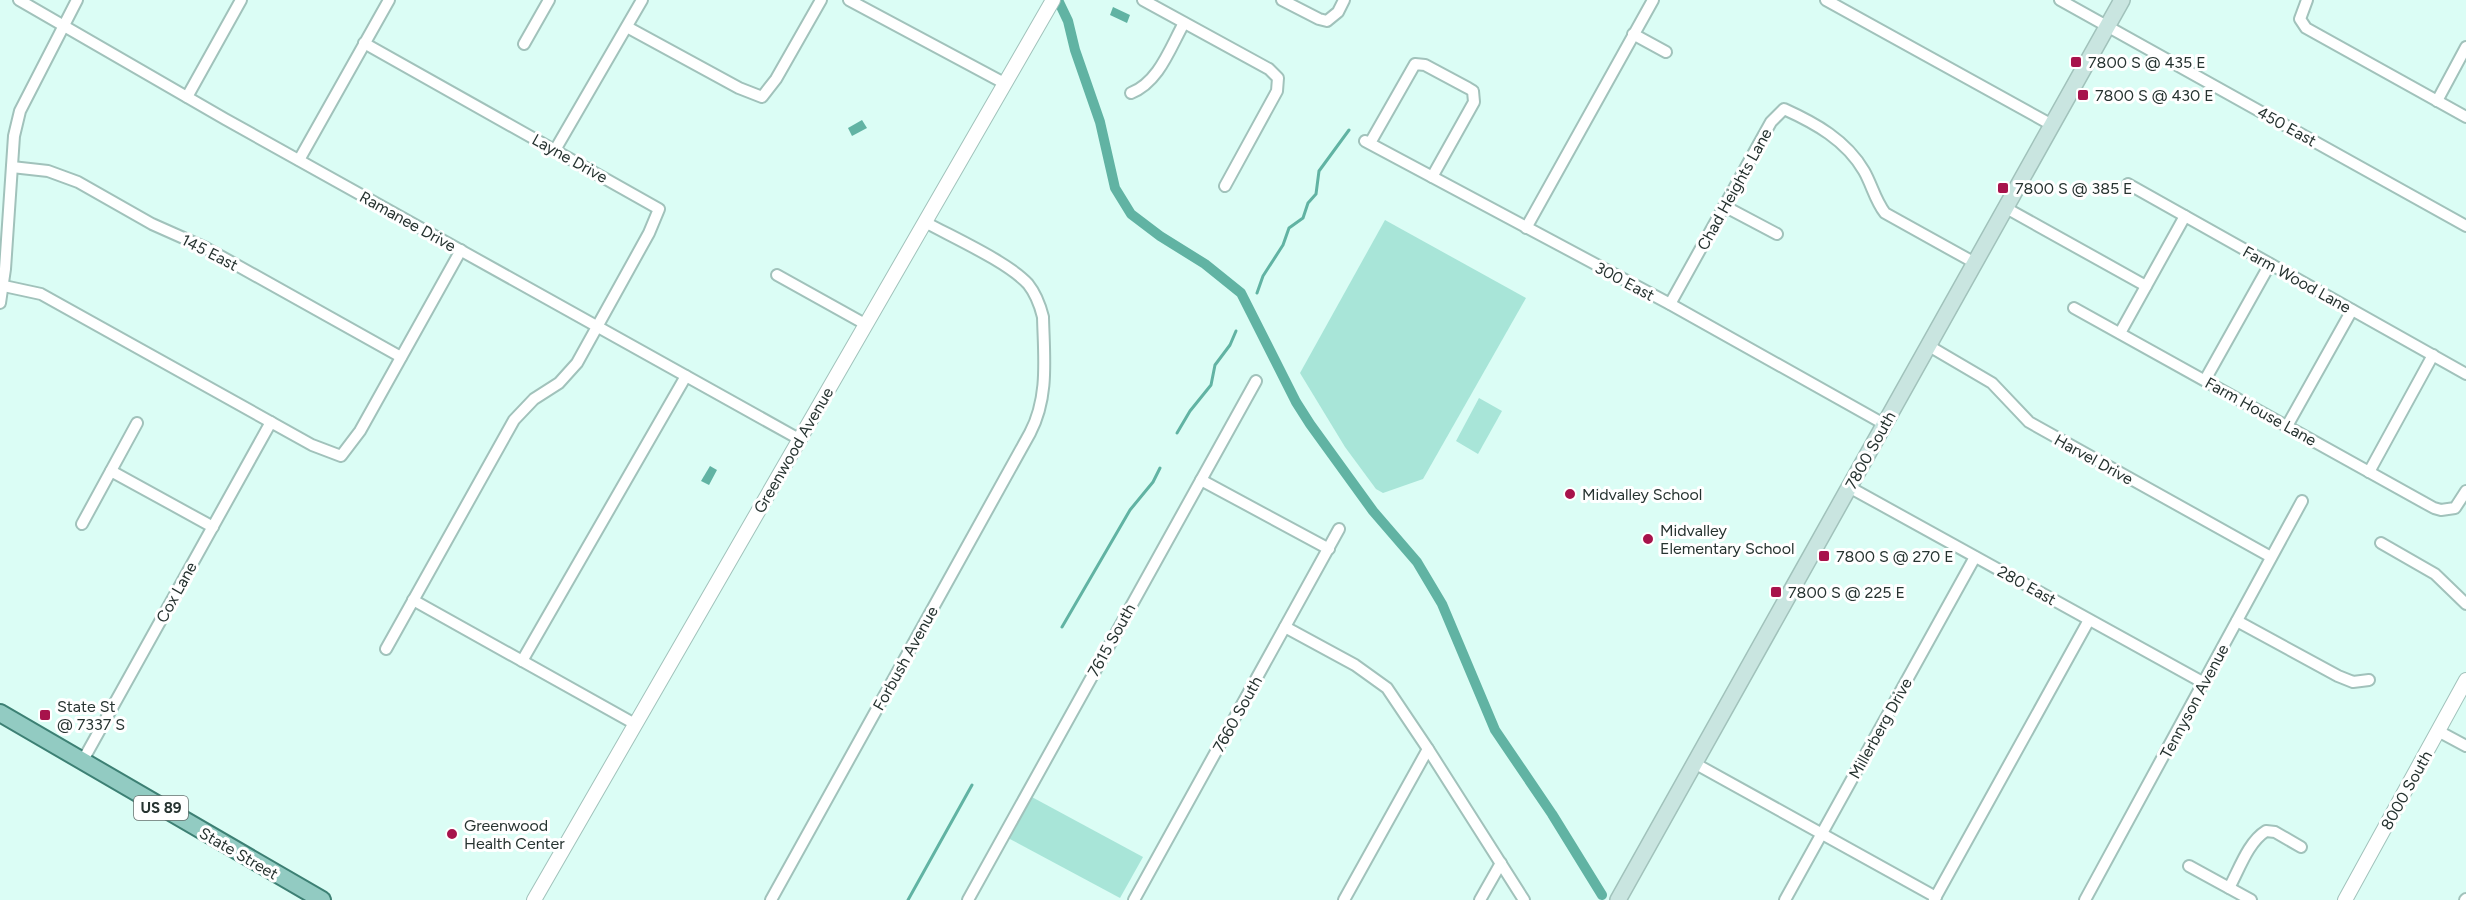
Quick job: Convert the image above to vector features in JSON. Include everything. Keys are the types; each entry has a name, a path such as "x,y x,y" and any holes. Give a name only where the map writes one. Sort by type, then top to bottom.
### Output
{"main road":[{"name":"7800 South","path":"1618,900 2122,0"},
{"name":"State Street","path":"0,714 322,900"}],"street":[{"name":"Ramanee Drive","path":"19,0 187,97 799,439"},
{"path":"0,303 4,286 14,136 20,111 77,0"},
{"path":"187,97 241,0"},
{"path":"299,160 389,0"},
{"path":"524,44 549,0"},
{"path":"555,150 642,0"},
{"path":"627,27 739,88 762,96 776,79 821,0"},
{"path":"849,0 1004,83"},
{"path":"1143,0 1269,69 1280,82 1225,186"},
{"path":"1282,0 1318,19 1327,21 1338,12 1344,0"},
{"path":"1526,228 1653,0"},
{"path":"1826,0 2052,125"},
{"name":"450 East","path":"2060,0 2466,226"},
{"path":"2307,0 2300,19 2306,27 2466,117"},
{"name":"Greenwood Avenue","path":"534,900 1051,2"},
{"path":"1131,93 1142,88 1153,78 1184,23"},
{"path":"1634,34 1666,52"},
{"name":"Layne Drive","path":"364,43 659,209 649,233 598,326"},
{"path":"2437,101 2466,47"},
{"name":"300 East","path":"1432,177 1474,102 1473,91 1425,65 1415,64 1367,142 1526,228 1670,304 1884,424"},
{"name":"Chad Heights Lane","path":"1670,304 1771,122 1784,109 1824,130 1853,156 1864,172 1879,206 1885,213 1975,263"},
{"name":"145 East","path":"12,167 48,171 78,182 152,224 206,248 401,357"},
{"name":"Farm Wood Lane","path":"2128,184 2466,374"},
{"path":"1724,206 1777,234"},
{"path":"2006,208 2146,286"},
{"path":"2120,333 2185,216"},
{"name":"Forbush Avenue","path":"771,900 1039,417 1045,385 1043,317 1035,295 1022,278 925,222"},
{"path":"4,286 30,290 48,297 312,445 341,456 360,431 461,250"},
{"path":"2205,380 2270,264"},
{"path":"777,275 865,324"},
{"name":"Farm House Lane","path":"2074,308 2434,508 2448,510 2455,508 2466,491"},
{"path":"2288,426 2352,310"},
{"path":"386,649 514,420 523,408 569,374 598,326"},
{"name":"Harvel Drive","path":"1929,346 1992,383 2029,422 2271,557"},
{"path":"2369,472 2433,355"},
{"path":"522,661 686,376"},
{"name":"7615 South","path":"968,900 1256,381"},
{"name":"Cox Lane","path":"82,762 271,422"},
{"path":"82,524 137,423"},
{"path":"111,471 213,527"},
{"path":"1201,480 1329,549"},
{"name":"280 East","path":"1849,487 2204,683"},
{"name":"Tennyson Avenue","path":"2085,900 2302,501"},
{"name":"7660 South","path":"1134,900 1340,529"},
{"path":"2381,543 2435,574 2466,604"},
{"name":"Millerberg Drive","path":"1785,900 1975,557"},
{"path":"413,600 634,724"},
{"path":"1694,763 1935,898 2089,620"},
{"path":"2236,621 2338,676 2353,682 2369,680"},
{"path":"1285,627 1355,665 1381,682 1399,703 1524,900"},
{"name":"8000 South","path":"2345,900 2466,680"},
{"path":"2438,730 2466,746"},
{"path":"1344,900 1428,748"},
{"path":"2229,888 2259,835 2266,831 2275,832 2301,847"},
{"path":"1480,900 1501,863"},
{"path":"2190,866 2251,900"}],"shaded area":[{"path":"1113,7 1130,15 1127,23 1110,15"},
{"path":"862,120 867,128 852,136 848,128"},
{"path":"1385,220 1526,298 1423,479 1383,493 1376,489 1345,447 1300,373"},
{"path":"1479,398 1502,411 1478,454 1456,441"},
{"path":"710,466 717,470 709,485 701,481"},
{"path":"1030,796 1143,857 1120,898 1008,838"}],"waterway":[{"path":"1058,0 1068,21 1075,50 1100,122 1115,188 1131,214 1160,236 1205,264 1241,293 1296,402 1310,424 1373,511 1417,562 1442,604 1495,730 1552,814 1602,895"},
{"path":"1257,293 1263,276 1283,245 1289,228 1303,218 1308,203 1316,194 1319,171 1349,130"},
{"path":"1177,433 1190,411 1211,385 1215,365 1230,345 1236,331"},
{"path":"1062,627 1130,510 1153,482 1160,468"},
{"path":"908,900 972,785"}],"place":[{"name":"7800 S @ 435 E","path":"2076,62"},
{"name":"7800 S @ 430 E","path":"2083,95"},
{"name":"7800 S @ 385 E","path":"2003,188"},
{"name":"Midvalley School","path":"1570,494"},
{"name":"Midvalley Elementary School","path":"1648,539"},
{"name":"7800 S @ 270 E","path":"1824,556"},
{"name":"7800 S @ 225 E","path":"1776,592"},
{"name":"State St @ 7337 S","path":"45,715"},
{"name":"Greenwood Health Center","path":"452,834"}]}
